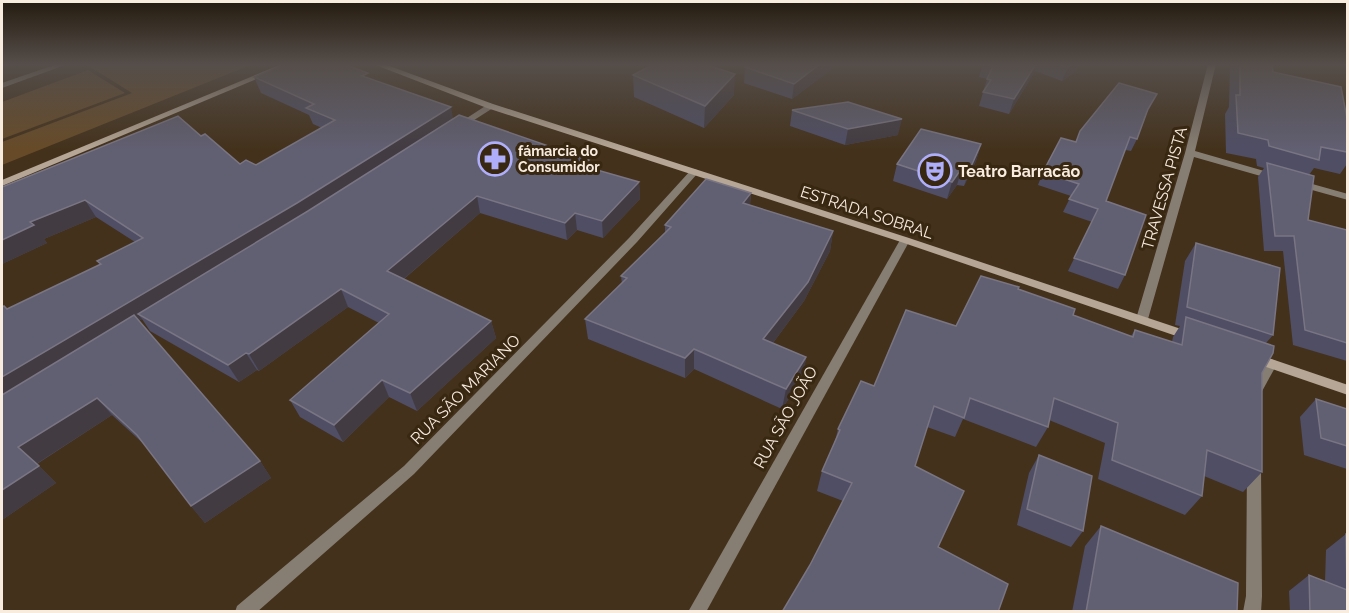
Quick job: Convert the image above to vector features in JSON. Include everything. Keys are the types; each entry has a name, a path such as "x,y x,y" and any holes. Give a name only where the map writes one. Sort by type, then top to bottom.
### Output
{"street":[{"path":"2,183 219,93"},
{"name":"ESTRADA SOBRAL","path":"454,93 905,240 1206,342"},
{"name":"TRAVESSA PISTA","path":"1142,320 1205,93"},
{"path":"450,132 490,106"},
{"path":"1190,153 1347,197"},
{"name":"RUA SÃO MARIANO","path":"243,612 409,470 602,272 694,172"},
{"name":"RUA SÃO JOÃO","path":"696,612 905,240"},
{"path":"1238,353 1347,390"},
{"path":"1254,405 1254,393 1270,364"},
{"path":"1252,612 1254,453"}],"shaded area":[{"path":"27,93 125,93 2,139 2,102"},
{"path":"132,93 182,93 2,165 2,142"}],"building":[{"path":"289,93 410,93 451,107 297,203 2,377 2,307 7,309 101,264 97,261 143,238 85,200 30,222 34,225 2,240 2,187 178,116 201,136 205,134 240,164 246,160 256,165 335,120 306,108 314,104"},
{"path":"674,93 718,93 705,106"},
{"path":"986,93 1018,93 1014,99"},
{"path":"1111,93 1157,94 1148,109 1137,139 1130,137 1106,201 1146,215 1125,275 1074,258 1098,209 1069,199 1079,184 1043,172 1061,138 1076,142 1080,131"},
{"path":"1240,93 1342,93 1347,118 1347,152 1321,147 1319,160 1269,146 1268,140 1238,133 1236,95 1240,95"},
{"path":"848,102 902,119 848,129 792,110"},
{"path":"459,115 589,160 583,166 639,182 602,221 575,213 565,223 477,196 387,271 491,321 410,393 382,380 334,425 290,400 389,314 341,289 249,354 246,353 228,365 138,314 308,211"},
{"path":"921,129 981,144 970,169 962,168 952,182 897,164"},
{"path":"1267,163 1314,176 1308,220 1347,230 1347,343 1305,330 1294,236 1275,236"},
{"path":"706,179 751,193 743,203 833,231 808,282 763,339 806,357 786,389 694,349 685,358 585,319 627,278 621,276 671,227 665,225"},
{"path":"1196,243 1280,268 1273,335 1187,307"},
{"path":"981,276 1019,287 1018,289 1075,309 1073,315 1133,337 1135,330 1182,345 1186,317 1274,346 1273,353 1262,373 1262,472 1207,450 1202,496 1112,460 1118,423 1054,398 1048,427 970,398 964,418 934,406 915,466 964,491 938,547 1008,584 998,612 782,612 810,565 852,483 822,471 840,430 838,429 861,381 874,386 906,310 956,326"},
{"path":"134,315 260,461 191,506 137,435 97,398 18,447 39,466 2,490 2,395"},
{"path":"1316,399 1347,409 1347,446 1321,438"},
{"path":"1039,455 1092,476 1083,531 1027,509"},
{"path":"1101,526 1238,583 1237,612 1086,612"},
{"path":"1346,534 1347,534 1347,590"},
{"path":"1309,575 1347,590 1347,612 1310,612"}],"place":[{"name":"fámarcia do Consumidor","path":"495,159"},
{"name":"Teatro Barracão","path":"935,171"}]}
